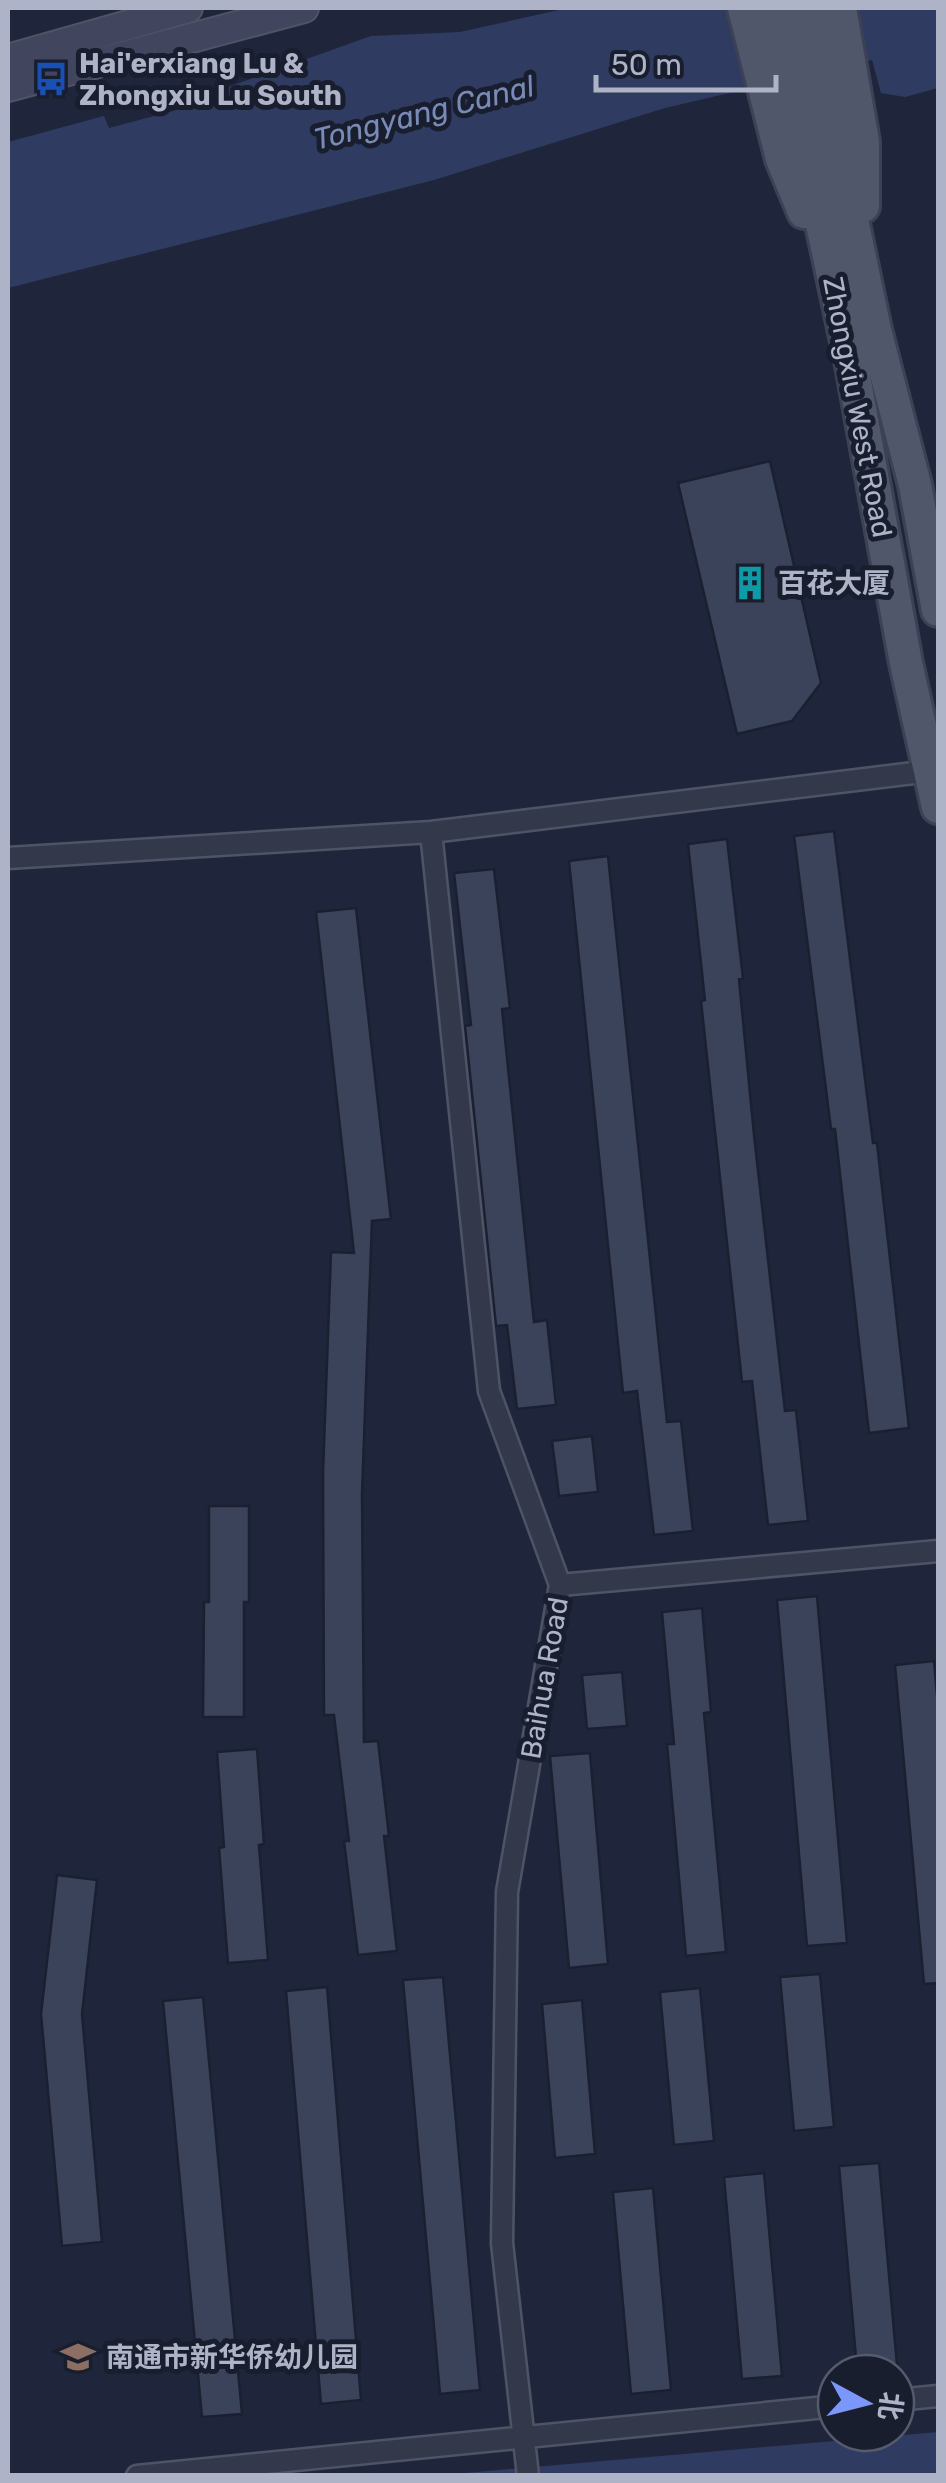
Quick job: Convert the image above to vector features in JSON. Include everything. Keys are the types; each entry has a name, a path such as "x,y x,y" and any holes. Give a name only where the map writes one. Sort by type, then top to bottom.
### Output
{"main road":[{"path":"8,59 188,8"},
{"path":"8,87 304,8"},
{"path":"744,8 806,75"},
{"name":"Zhongxiu West Road","path":"776,8 806,75 849,278 906,663 934,771 938,807"},
{"name":"Zhongxiu West Road","path":"806,75 808,8"},
{"path":"840,8 806,75 782,160 849,278"},
{"name":"Zhongxiu West Road","path":"849,278 915,485 938,610"}],"street":[{"path":"8,858 431,832 934,771"},
{"name":"Baihua Road","path":"431,832 489,1391 560,1586 507,1892 502,2243 526,2456"},
{"path":"560,1586 938,1552"},
{"path":"137,2476 526,2456 816,2409"}],"water":[{"name":"Tongyang Canal","path":"568,8 938,8 938,88 905,97 881,93 872,60 665,108 434,180 8,288 8,142 104,116 109,128 207,102 206,95 371,36 460,32"},
{"path":"938,2432 938,2475 442,2475 816,2443 816,2453 916,2453 916,2434"}],"building":[{"name":"百花大厦","path":"770,461 821,683 792,721 737,734 678,483"},
{"path":"834,831 873,1143 877,1143 909,1428 869,1433 835,1129 831,1129 794,836"},
{"path":"727,839 785,1411 796,1410 808,1521 768,1525 752,1381 742,1382 688,844"},
{"path":"608,856 667,1422 681,1421 693,1531 654,1535 637,1391 623,1393 569,861"},
{"path":"494,869 510,1008 502,1009 534,1322 547,1320 556,1405 517,1409 507,1325 496,1326 465,1026 471,1025 454,873"},
{"path":"356,908 391,1219 372,1221 362,1494 364,1742 378,1741 397,1951 358,1955 334,1715 324,1715 323,1473 331,1252 354,1253 316,912"},
{"path":"592,1436 598,1492 559,1496 552,1441"},
{"path":"209,1506 249,1506 244,1717 203,1717"},
{"path":"817,1596 847,1943 807,1946 777,1600"},
{"path":"702,1608 711,1712 704,1713 726,1952 686,1956 667,1744 674,1744 662,1612"},
{"path":"934,1661 938,1707 938,1983 924,1984 895,1665"},
{"path":"622,1672 627,1726 587,1729 582,1675"},
{"path":"257,1749 264,1844 259,1845 268,1960 228,1963 219,1848 224,1847 217,1752"},
{"path":"590,1753 608,1964 569,1968 550,1756"},
{"path":"57,1875 97,1880 82,2014 102,2242 62,2246 41,2014"},
{"path":"820,1974 834,2127 794,2131 780,1977"},
{"path":"443,1977 480,2390 440,2394 403,1980"},
{"path":"327,1987 361,2400 321,2404 286,1991"},
{"path":"700,1988 714,2141 674,2145 660,1992"},
{"path":"203,1997 242,2414 202,2417 163,2001"},
{"path":"582,2000 595,2154 555,2158 542,2004"},
{"path":"879,2163 896,2353 856,2353 839,2166"},
{"path":"764,2173 782,2376 742,2379 724,2177"},
{"path":"653,2188 671,2390 631,2394 613,2192"}],"place":[{"name":"Hai'erxiang Lu & Zhongxiu Lu South","path":"51,79"},
{"name":"百花大厦","path":"750,583"},
{"name":"南通市新华侨幼儿园","path":"78,2357"}]}
